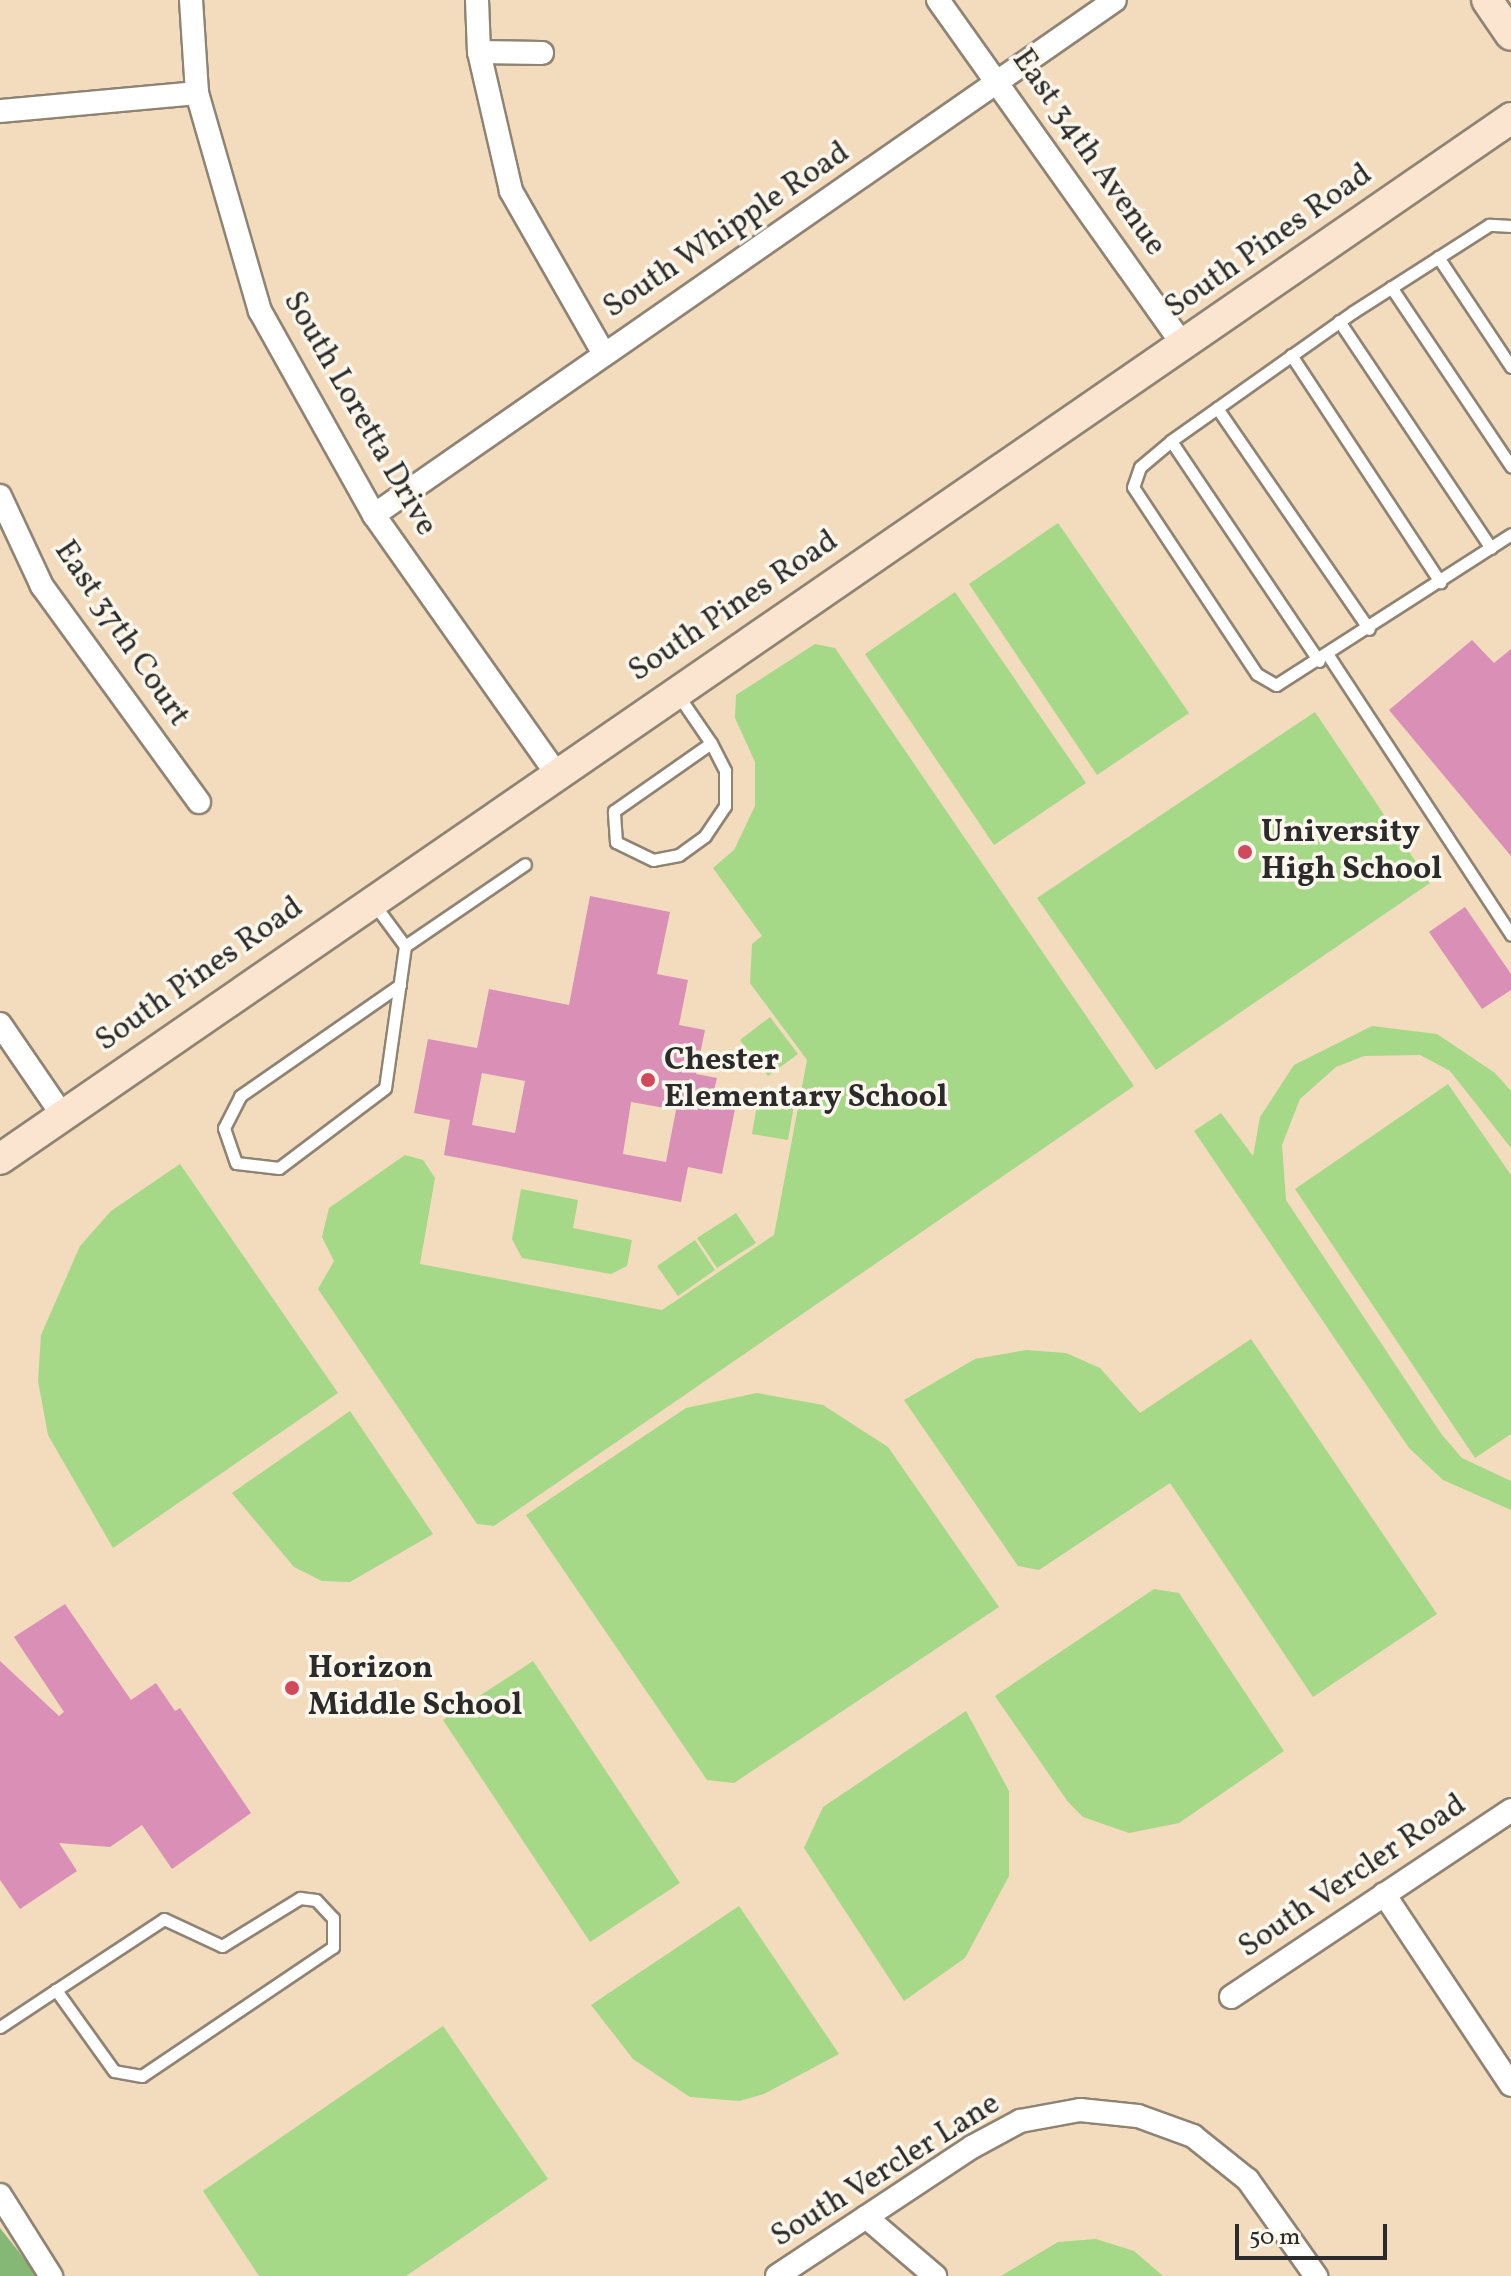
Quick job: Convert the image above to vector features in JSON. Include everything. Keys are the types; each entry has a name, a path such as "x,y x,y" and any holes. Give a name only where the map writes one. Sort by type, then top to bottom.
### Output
{"street":[{"name":"South Loretta Drive","path":"191,0 197,93 260,311 374,515 556,773"},
{"path":"477,0 479,52 511,191 604,354"},
{"name":"East 34th Avenue","path":"938,0 1000,83 1183,345"},
{"name":"South Whipple Road","path":"374,515 1000,83 1115,0"},
{"path":"1487,0 1511,35"},
{"path":"479,52 542,53"},
{"path":"0,111 197,93"},
{"name":"South Pines Road","path":"0,1159 371,900 1511,118"},
{"name":"East 37th Court","path":"0,496 42,586 199,802"},
{"path":"0,1024 63,1116"},
{"name":"South Vercler Road","path":"1231,1997 1511,1810"},
{"path":"1384,1894 1511,2085"},
{"name":"South Vercler Lane","path":"777,2276 1020,2121 1080,2110 1138,2116 1193,2136 1248,2180 1308,2274"},
{"path":"0,2195 51,2276"},
{"path":"866,2217 935,2276"}],"lane":[{"path":"1511,226 1489,225 1339,321 1171,441 1140,467 1133,487 1257,674 1276,685 1324,658 1511,534"},
{"path":"1438,257 1511,367"},
{"path":"1391,287 1511,466"},
{"path":"1339,321 1491,548"},
{"path":"1291,355 1440,582"},
{"path":"1217,408 1369,629"},
{"path":"1171,441 1324,658 1511,935"},
{"path":"675,691 711,743 728,786 705,836 679,855 653,860 627,851 610,834 614,811 711,743"},
{"path":"405,946 525,864"},
{"path":"371,900 405,946 389,1079 351,1119 279,1168 252,1170 236,1163 224,1138 225,1118 240,1096 400,985"},
{"path":"0,2027 56,1990 164,1919 209,1946 249,1933 308,1896 338,1930 333,1947 142,2076 124,2078 89,2037 56,1990"}],"green space":[{"path":"1058,523 1189,713 1097,775 969,584"},
{"path":"955,592 1086,783 994,845 865,654"},
{"path":"815,644 835,648 1134,1086 494,1526 477,1524 318,1289 334,1261 322,1237 329,1208 405,1155 423,1160 435,1178 420,1264 662,1310 774,1235 807,1060 750,983 752,944 762,936 713,868 734,850 755,806 755,762 735,718 736,695"},
{"path":"1315,712 1430,883 1156,1070 1037,898"},
{"path":"770,1017 798,1054 768,1076 740,1040"},
{"path":"1372,1026 1437,1034 1495,1073 1511,1091 1511,1148 1450,1071 1420,1055 1364,1056 1336,1067 1300,1099 1282,1145 1286,1200 1442,1435 1462,1458 1511,1481 1511,1510 1443,1480 1409,1448 1194,1131 1221,1113 1253,1156 1260,1117 1294,1065"},
{"path":"1448,1084 1511,1175 1511,1434 1475,1458 1295,1189"},
{"path":"760,1088 796,1094 788,1140 752,1134"},
{"path":"180,1164 338,1393 113,1548 48,1435 38,1381 41,1335 80,1246 111,1211"},
{"path":"521,1189 578,1200 573,1228 632,1240 627,1266 611,1274 522,1258 512,1239"},
{"path":"736,1213 756,1243 717,1268 697,1238"},
{"path":"695,1240 715,1270 678,1296 657,1266"},
{"path":"1251,1339 1437,1614 1313,1697 1170,1483 1039,1570 1018,1566 904,1400 975,1359 1026,1350 1066,1353 1100,1368 1140,1413"},
{"path":"757,1393 823,1405 888,1447 999,1607 734,1783 707,1780 526,1515 686,1408"},
{"path":"350,1411 433,1534 350,1582 322,1581 294,1567 232,1493"},
{"path":"1154,1589 1179,1593 1284,1751 1179,1823 1129,1833 1083,1817 1068,1802 995,1696"},
{"path":"533,1661 680,1883 590,1942 443,1720"},
{"path":"966,1711 1009,1791 1009,1876 965,1958 904,2001 804,1848 823,1807"},
{"path":"739,1906 839,2054 764,2094 739,2101 690,2097 633,2059 591,2005"},
{"path":"443,2026 548,2179 406,2276 259,2276 203,2191"},
{"path":"0,2228 38,2276 0,2276"},
{"path":"1096,2239 1134,2251 1163,2276 1001,2276 1058,2242"}],"building":[{"path":"1472,640 1494,663 1511,649 1511,856 1389,710"},
{"path":"590,896 670,912 657,974 688,980 679,1025 705,1030 696,1074 717,1078 713,1094 737,1099 722,1174 688,1167 681,1202 444,1155 450,1120 414,1113 428,1039 477,1048 489,989 569,1005","holes":["482,1073 525,1081 515,1133 472,1125","631,1102 676,1110 666,1162 623,1154"]},
{"path":"1465,907 1511,974 1511,990 1482,1009 1429,932"},
{"path":"65,1604 131,1700 156,1683 175,1711 180,1708 251,1813 172,1869 142,1825 110,1847 59,1843 77,1871 20,1909 0,1880 0,1661 59,1716 64,1712 14,1637"}],"place":[{"name":"University High School","path":"1245,852"},
{"name":"Chester Elementary School","path":"648,1080"},
{"name":"Horizon Middle School","path":"292,1688"}]}
